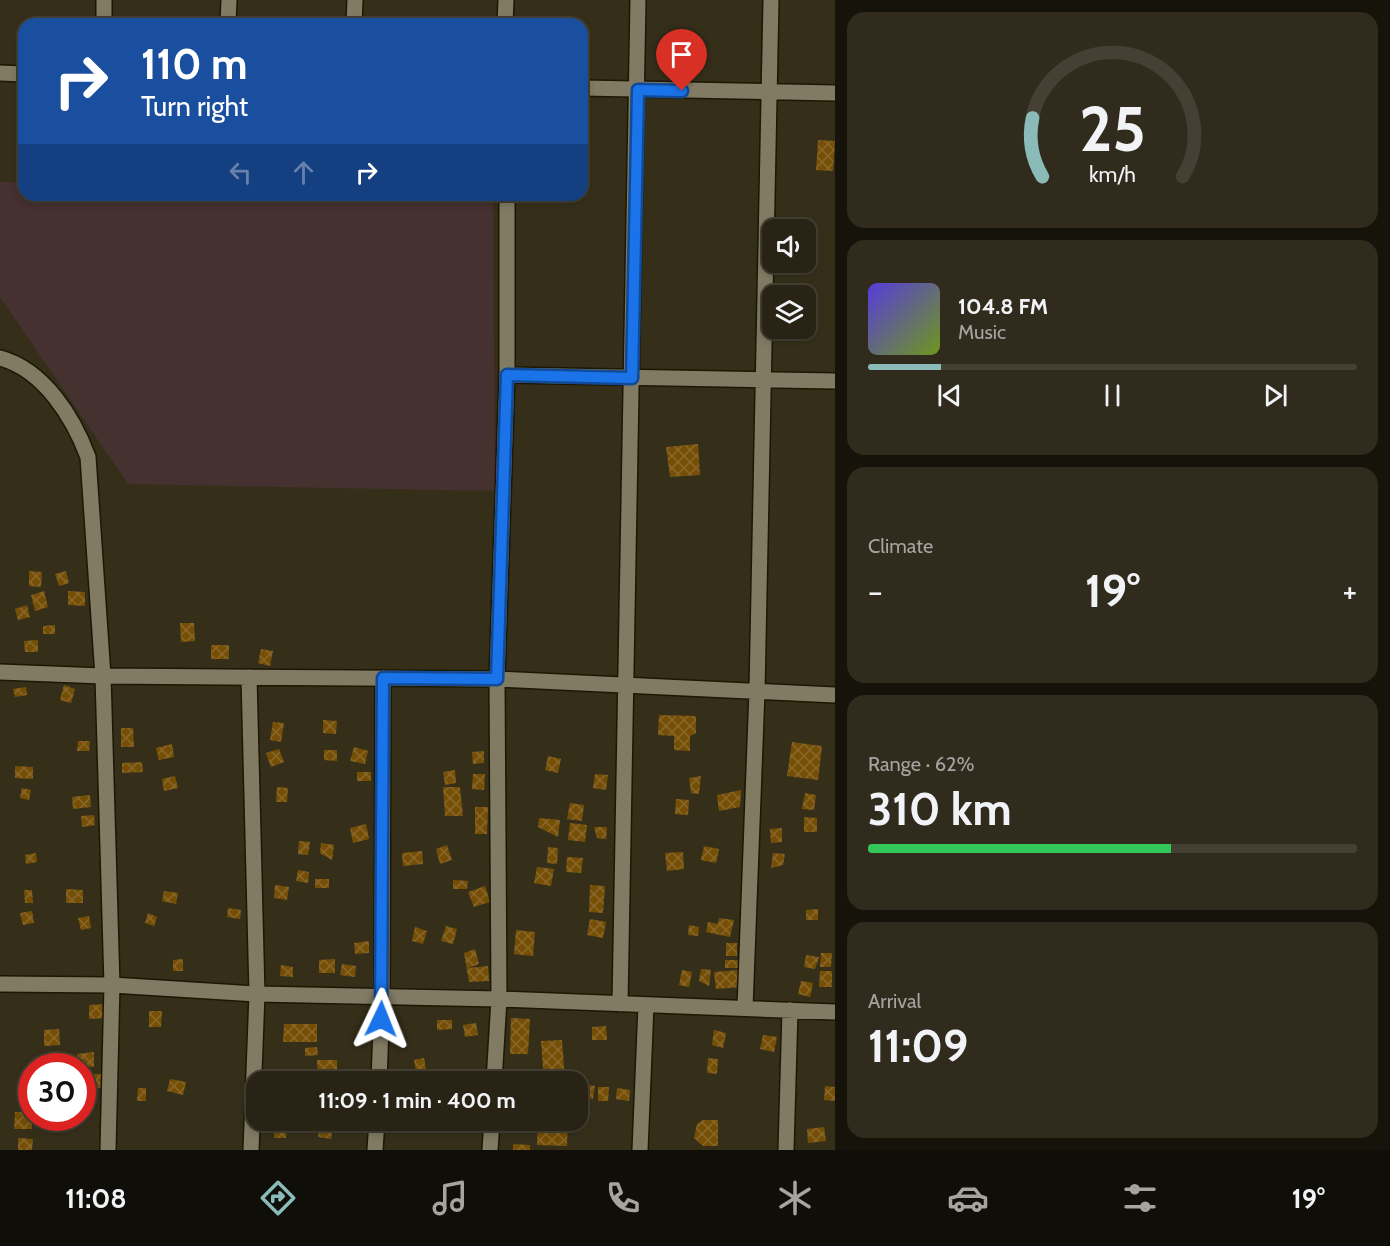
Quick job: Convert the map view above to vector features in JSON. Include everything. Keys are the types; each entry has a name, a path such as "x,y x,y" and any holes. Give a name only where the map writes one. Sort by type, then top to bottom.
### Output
{"street":[{"path":"104,0 104,18"},
{"path":"228,18 229,0"},
{"path":"354,18 355,0"},
{"path":"506,0 506,18"},
{"path":"620,1004 638,0"},
{"path":"745,1008 757,691 771,0"},
{"path":"0,73 18,74"},
{"path":"588,88 835,93"},
{"path":"495,1071 499,999 497,679 507,375 507,201"},
{"path":"0,358 33,372 77,429 88,457 103,676 112,985 108,1150"},
{"path":"507,375 835,381"},
{"path":"0,672 103,676 497,679 835,695"},
{"path":"249,677 257,994 251,1150"},
{"path":"379,1071 382,998 383,678"},
{"path":"0,984 112,985 257,994 499,999 835,1012"},
{"path":"640,1150 646,1005"},
{"path":"786,1150 790,1010"},
{"path":"375,1150 376,1131"},
{"path":"490,1150 491,1131"}],"shaded area":[{"path":"0,182 18,182 18,201 493,201 495,491 128,484 0,297"}],"building":[{"path":"818,140 835,141 833,171 816,170"},
{"path":"698,444 700,475 670,477 666,447"},
{"path":"29,571 42,572 41,587 29,586"},
{"path":"66,571 69,583 59,586 55,574"},
{"path":"44,591 48,607 35,611 31,595"},
{"path":"68,591 85,592 85,606 68,605"},
{"path":"27,605 30,617 18,620 15,609"},
{"path":"180,623 194,623 195,641 181,642"},
{"path":"55,625 55,634 43,634 43,626"},
{"path":"38,640 38,652 25,652 24,641"},
{"path":"211,645 229,645 229,659 211,659"},
{"path":"261,649 273,651 270,666 258,663"},
{"path":"64,685 75,689 71,703 60,700"},
{"path":"26,687 27,695 15,697 13,689"},
{"path":"659,715 696,716 696,733 690,736 690,751 674,750 674,736 658,735"},
{"path":"323,720 337,721 336,734 323,733"},
{"path":"273,722 284,723 281,742 270,740"},
{"path":"121,728 133,728 134,747 121,747"},
{"path":"78,741 90,741 89,751 77,751"},
{"path":"792,742 822,746 818,780 787,776"},
{"path":"172,744 174,757 159,760 156,748"},
{"path":"354,747 368,751 365,764 350,761"},
{"path":"279,749 284,762 271,767 266,753"},
{"path":"324,750 337,750 337,761 324,760"},
{"path":"484,751 484,763 473,764 472,752"},
{"path":"548,756 561,759 558,773 545,770"},
{"path":"142,762 143,772 122,773 122,763"},
{"path":"15,766 33,767 33,779 15,778"},
{"path":"455,770 456,783 445,785 443,772"},
{"path":"357,772 371,772 371,781 357,781"},
{"path":"473,774 485,774 484,790 472,789"},
{"path":"595,774 608,775 606,790 593,788"},
{"path":"175,776 178,788 164,791 162,779"},
{"path":"701,776 699,794 691,793 689,778"},
{"path":"277,787 288,788 287,802 276,802"},
{"path":"443,787 460,787 463,816 445,816"},
{"path":"22,788 31,790 29,800 20,798"},
{"path":"741,790 740,807 719,811 717,795"},
{"path":"805,793 816,795 814,810 802,809"},
{"path":"90,795 91,807 73,809 72,797"},
{"path":"676,799 689,800 688,815 675,814"},
{"path":"570,803 584,805 582,821 567,819"},
{"path":"475,807 488,807 487,834 475,834"},
{"path":"94,815 95,825 82,827 81,816"},
{"path":"804,817 817,818 817,832 804,832"},
{"path":"539,818 560,820 558,837 538,827"},
{"path":"570,823 587,825 585,842 568,840"},
{"path":"366,824 369,839 353,843 350,828"},
{"path":"594,827 607,827 606,839 597,838"},
{"path":"782,828 782,842 771,843 770,829"},
{"path":"299,841 310,842 308,855 298,854"},
{"path":"321,843 334,845 332,860 320,853"},
{"path":"447,845 452,860 440,864 436,849"},
{"path":"704,846 719,849 716,863 701,860"},
{"path":"548,847 558,848 557,864 547,863"},
{"path":"422,851 423,864 403,866 402,853"},
{"path":"683,852 684,869 667,871 665,853"},
{"path":"36,853 37,862 26,864 25,855"},
{"path":"773,853 785,854 783,865 771,868"},
{"path":"567,857 583,858 581,873 566,872"},
{"path":"537,867 554,869 551,886 534,883"},
{"path":"298,870 309,872 308,883 296,881"},
{"path":"315,879 329,879 329,888 315,888"},
{"path":"453,880 468,881 467,889 453,889"},
{"path":"275,885 289,887 287,900 274,898"},
{"path":"590,885 605,886 603,913 589,912"},
{"path":"485,886 490,902 474,907 468,892"},
{"path":"66,889 83,890 83,903 66,903"},
{"path":"24,890 32,890 33,903 25,903"},
{"path":"164,891 178,893 176,904 162,901"},
{"path":"228,908 241,910 240,919 227,917"},
{"path":"818,909 818,920 806,920 806,910"},
{"path":"32,911 34,923 23,925 20,913"},
{"path":"148,913 157,917 154,926 145,923"},
{"path":"89,916 91,928 81,930 78,918"},
{"path":"719,918 734,920 730,937 706,932 708,922 718,924"},
{"path":"590,919 606,922 603,938 587,935"},
{"path":"689,925 699,927 698,936 688,935"},
{"path":"446,926 457,929 453,944 441,941"},
{"path":"415,927 427,931 423,944 412,941"},
{"path":"516,930 535,932 533,956 514,954"},
{"path":"369,941 369,953 355,954 354,943"},
{"path":"726,943 737,943 737,956 726,956"},
{"path":"475,949 479,964 468,968 488,966 489,981 469,982 464,953"},
{"path":"821,953 832,953 831,967 820,967"},
{"path":"806,955 819,957 815,969 804,967"},
{"path":"183,959 183,971 173,971 173,960"},
{"path":"335,959 335,973 319,973 319,960"},
{"path":"725,960 738,960 738,968 725,968"},
{"path":"342,964 356,966 355,977 340,975"},
{"path":"281,965 293,967 293,977 280,976"},
{"path":"701,969 711,970 709,986 699,981"},
{"path":"682,970 692,972 689,987 679,985"},
{"path":"740,970 741,987 716,989 714,972"},
{"path":"820,971 832,971 832,987 819,987"},
{"path":"801,981 813,983 810,997 798,994"},
{"path":"108,1004 109,1018 89,1019 89,1005"},
{"path":"149,1011 162,1011 161,1027 149,1027"},
{"path":"511,1018 530,1019 528,1054 510,1054"},
{"path":"437,1020 452,1020 452,1029 437,1030"},
{"path":"476,1023 478,1035 465,1037 463,1025"},
{"path":"284,1024 317,1024 317,1042 283,1042"},
{"path":"606,1026 607,1040 592,1040 592,1027"},
{"path":"59,1029 60,1045 44,1046 44,1030"},
{"path":"714,1030 726,1033 723,1048 712,1045"},
{"path":"763,1035 777,1037 774,1052 760,1049"},
{"path":"562,1040 564,1071 543,1071 541,1041"},
{"path":"317,1047 318,1055 305,1056 305,1048"},
{"path":"424,1058 426,1069 416,1071 414,1060"},
{"path":"708,1058 718,1059 717,1074 707,1073"},
{"path":"317,1060 337,1060 337,1071 318,1071"},
{"path":"96,1074 104,1074 104,1088 96,1088"},
{"path":"170,1079 186,1082 183,1095 167,1091"},
{"path":"588,1085 595,1086 593,1099 588,1098"},
{"path":"825,1086 835,1087 835,1101 824,1100"},
{"path":"598,1087 609,1087 608,1101 598,1101"},
{"path":"138,1088 146,1088 146,1101 137,1101"},
{"path":"617,1088 630,1090 629,1101 616,1099"},
{"path":"15,1112 18,1112 18,1129 14,1129"},
{"path":"703,1120 718,1120 718,1146 703,1146 694,1138 697,1124"},
{"path":"824,1127 826,1141 808,1143 807,1129"},
{"path":"274,1131 287,1131 286,1138 274,1138"},
{"path":"319,1131 332,1131 331,1139 318,1137"},
{"path":"538,1131 568,1131 567,1146 537,1145"},
{"path":"18,1138 33,1139 32,1150 18,1150"},
{"path":"513,1144 530,1145 530,1150 513,1150"}],"route":[{"path":"381,1019 383,678 497,679 507,375 632,378 638,90 682,91"}]}
